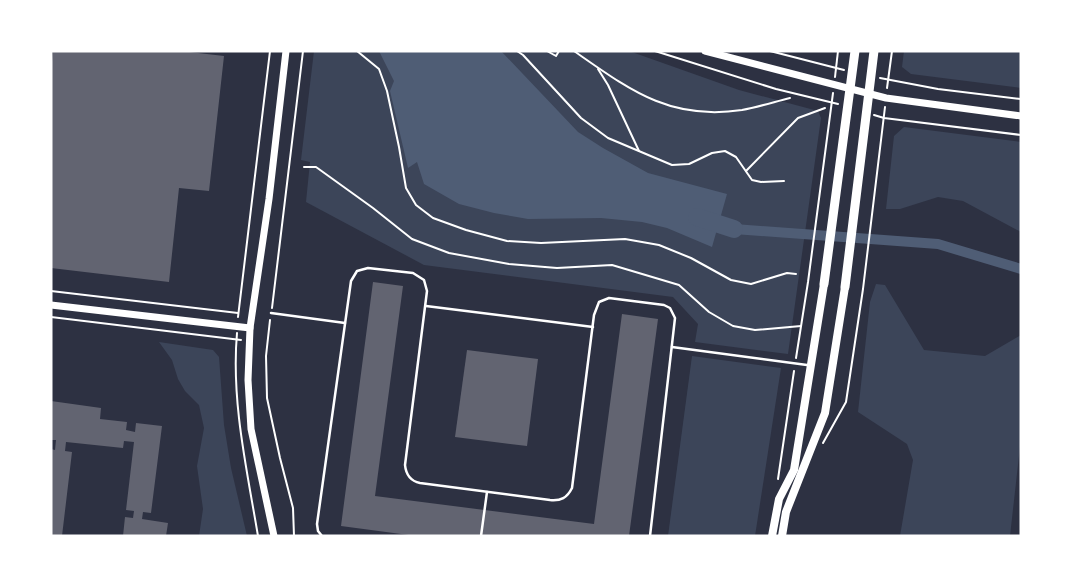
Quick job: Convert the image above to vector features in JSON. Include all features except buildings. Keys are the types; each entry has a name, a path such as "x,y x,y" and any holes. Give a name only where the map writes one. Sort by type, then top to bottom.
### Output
{"main road":[{"path":"772,536 779,499 794,470 824,284 855,51"},
{"path":"782,536 786,512 825,413 845,287 874,51"}],"street":[{"path":"274,536 251,429 247,380 250,328 269,199 286,51"},
{"path":"705,51 886,98 1021,116"},
{"path":"51,305 250,328"}],"lane":[{"path":"322,536 317,524 351,281 357,271 368,268 419,275 426,284 405,472 413,482 487,492 558,500 569,494 572,488 596,307 599,302 609,298 664,304 670,308 675,318 650,536"},
{"path":"425,306 593,327"},
{"path":"271,313 345,323"},
{"path":"672,347 811,366"},
{"path":"481,536 487,492"}],"path":[{"path":"294,536 293,508 267,398 266,356 303,51"},
{"path":"357,51 379,69 399,147 405,188 416,205 432,218 507,241 541,243 625,239 659,245 691,258 731,280 751,284 796,274"},
{"path":"517,51 581,118 608,138 673,165 689,164 712,153 725,151 736,157 752,180 761,183 784,181"},
{"path":"547,51 556,56 559,51"},
{"path":"574,51 646,97 673,107 697,112 742,110 790,98"},
{"path":"655,51 776,89 847,107"},
{"path":"770,51 852,72"},
{"path":"779,499 778,473 808,282 838,51"},
{"path":"863,289 892,51"},
{"path":"596,66 640,152"},
{"path":"871,76 938,89 1021,99"},
{"path":"746,171 798,118 825,108"},
{"path":"866,112 884,118 1021,135"},
{"path":"304,167 316,167 412,239 449,253 509,264 557,268 612,265 679,285 709,312 733,326 755,330 801,326"},
{"path":"51,291 252,316"},
{"path":"51,317 249,340"}],"shaded area":[{"path":"314,51 629,51 739,90 818,111 821,118 788,354 695,342 698,324 673,297 424,265 306,202 310,162 301,160"},
{"path":"379,51 501,51 578,132 603,148 648,173 727,194 712,247 667,228 642,222 601,218 528,219 494,213 459,204 424,184 417,162 408,168 390,91 394,81"},
{"path":"904,51 1021,51 1021,88 911,74 902,67"},
{"path":"904,127 1021,142 1021,232 963,201 938,197 900,209 886,209 894,136"},
{"path":"876,284 885,285 924,350 985,356 1021,335 1021,438 1010,536 900,536 913,460 907,444 858,412 870,302"},
{"path":"159,342 213,350 219,357 224,425 247,536 199,536 203,509 197,466 204,428 199,405 185,391 172,360"},
{"path":"692,356 781,368 755,536 668,536"}],"waterway":[{"path":"697,217 734,229"},
{"path":"734,229 938,244 1021,269"}]}
